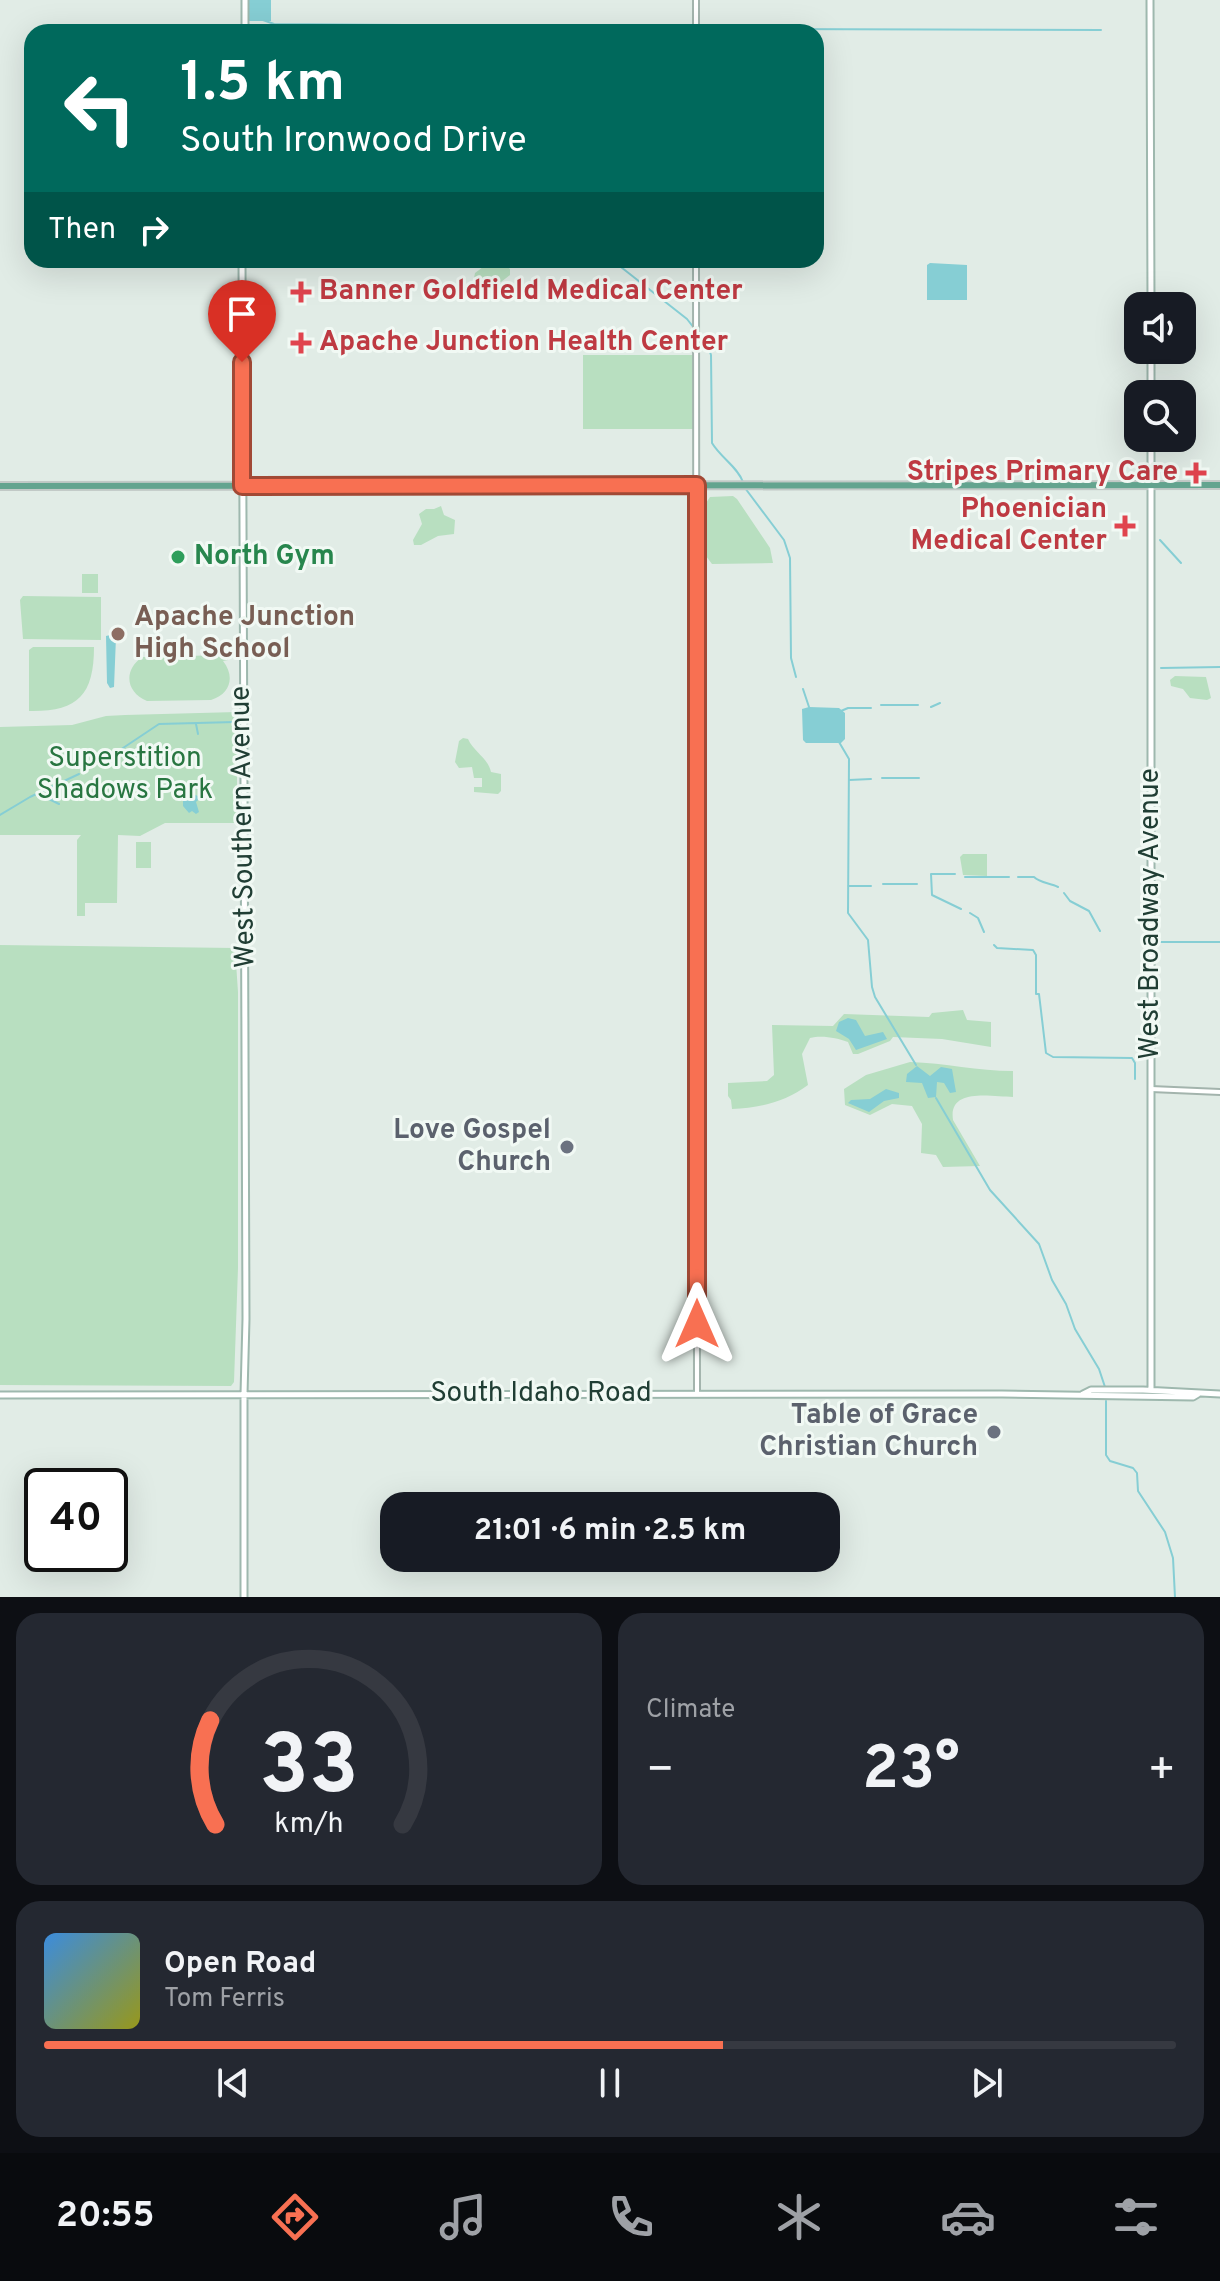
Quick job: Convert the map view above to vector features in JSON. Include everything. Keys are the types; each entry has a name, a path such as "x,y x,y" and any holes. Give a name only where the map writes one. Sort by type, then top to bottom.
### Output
{"main road":[{"path":"245,0 245,24"},
{"path":"1150,0 1151,292"},
{"name":"West Southern Avenue","path":"242,268 246,1307 244,1597"},
{"name":"West Broadway Avenue","path":"1151,452 1151,1390"},
{"path":"0,486 1220,485"},
{"name":"South Idaho Road","path":"1106,1394 1151,1390 1193,1391 1198,1394"},
{"name":"South Idaho Road","path":"0,1395 1106,1394 1193,1397 1198,1394 1220,1394"}],"street":[{"path":"696,0 696,24"},
{"path":"696,268 697,1394"},
{"path":"1151,1089 1220,1092"}],"green space":[{"path":"482,268 510,269 510,275 501,282 492,277 478,282 474,278"},
{"path":"583,355 693,355 693,429 583,429"},
{"path":"733,496 770,548 773,563 712,564 706,556 706,503 710,497"},
{"path":"441,506 444,515 455,520 454,534 414,545 413,540 422,524 419,514"},
{"path":"82,574 98,574 98,593 82,593"},
{"path":"23,596 101,597 101,640 23,639 20,600"},
{"path":"33,647 94,647 91,678 80,698 59,708 29,711 29,650"},
{"path":"228,655 228,660 223,661 229,673 229,684 223,693 211,700 147,701 131,687 132,669 142,657"},
{"path":"1175,676 1206,677 1211,698 1190,698 1183,689 1171,686 1170,680"},
{"name":"Superstition Shadows Park","path":"237,712 237,823 165,823 140,836 118,835 117,903 85,903 85,916 77,916 77,840 81,835 0,835 0,727 72,725 106,716"},
{"path":"468,739 491,772 501,774 501,791 498,794 474,792 474,787 482,787 482,778 474,778 472,767 459,768 455,762 459,741"},
{"path":"136,842 151,842 151,868 136,868"},
{"path":"963,854 987,854 987,876 963,875 960,857"},
{"path":"0,945 235,948 238,992 238,1268 234,1382 231,1386 0,1385"},
{"path":"963,1010 967,1020 991,1022 991,1047 942,1039 893,1037 890,1041 853,1054 848,1042 829,1037 810,1038 802,1054 808,1085 772,1103 732,1109 728,1083 767,1081 774,1075 772,1025 833,1026 844,1014 929,1017 932,1013"},
{"path":"910,1062 1013,1071 1013,1097 973,1096 957,1102 953,1110 953,1120 980,1166 943,1167 936,1155 921,1153 922,1124 912,1106 892,1104 870,1115 845,1105 844,1089 866,1075"}],"water":[{"path":"249,0 271,0 271,21 249,21"},
{"path":"927,265 967,265 967,300 927,300"},
{"path":"114,634 114,687 110,688 107,683 106,636"},
{"path":"839,708 845,713 845,739 841,743 806,743 803,740 802,709"},
{"path":"189,793 191,797 196,795 200,798 196,802 199,812 196,814 192,811 189,813 183,806 183,799"},
{"path":"848,1018 856,1020 865,1036 883,1032 887,1039 856,1050 849,1039 836,1031 839,1022"},
{"path":"917,1066 930,1076 941,1067 952,1069 956,1092 950,1093 944,1083 937,1082 936,1097 928,1098 922,1083 906,1082 907,1074"},
{"path":"886,1089 899,1093 899,1098 884,1101 869,1112 848,1103 851,1100 870,1099"}],"waterway":[{"path":"263,20 274,24"},
{"path":"824,29 1101,30"},
{"path":"622,268 687,319 694,328"},
{"path":"698,333 707,343 711,355 712,443 743,482"},
{"path":"745,488 784,540 790,558 791,658 796,677"},
{"path":"1160,540 1181,563"},
{"path":"1161,668 1220,667"},
{"path":"803,689 809,707"},
{"path":"931,707 940,703"},
{"path":"881,705 918,705"},
{"path":"841,711 871,708"},
{"path":"83,772 105,755 120,750 159,724 235,722"},
{"path":"196,724 198,734"},
{"path":"839,742 849,759 848,913 868,940 875,997 916,1065"},
{"path":"0,815 79,774"},
{"path":"882,778 919,778"},
{"path":"849,780 871,779"},
{"path":"39,794 59,804"},
{"path":"955,874 931,874 932,895 961,909"},
{"path":"965,877 1009,877"},
{"path":"1018,877 1034,877 1058,887"},
{"path":"883,884 917,884"},
{"path":"848,886 871,886"},
{"path":"1064,893 1070,901 1089,911 1100,931"},
{"path":"970,913 978,918 984,932"},
{"path":"1158,942 1220,942"},
{"path":"994,945 997,948 1033,950 1036,955 1036,994 1039,994 1046,1053 1053,1057 1132,1058 1135,1079"},
{"path":"936,1098 990,1190 1039,1244 1052,1280 1066,1304 1075,1329 1099,1369 1105,1387"},
{"path":"1106,1401 1106,1455 1110,1461 1133,1468 1137,1473 1138,1491 1165,1532 1173,1558 1175,1597"}],"place":[{"name":"Banner Goldfield Medical Center","path":"301,292"},
{"name":"Apache Junction Health Center","path":"301,343"},
{"name":"Stripes Primary Care","path":"1196,473"},
{"name":"Phoenician Medical Center","path":"1125,526"},
{"name":"North Gym","path":"178,557"},
{"name":"Apache Junction High School","path":"118,634"},
{"name":"Love Gospel Church","path":"567,1147"},
{"name":"Table of Grace Christian Church","path":"994,1432"}],"route":[{"path":"242,362 242,486 697,485 697,1324"}]}
